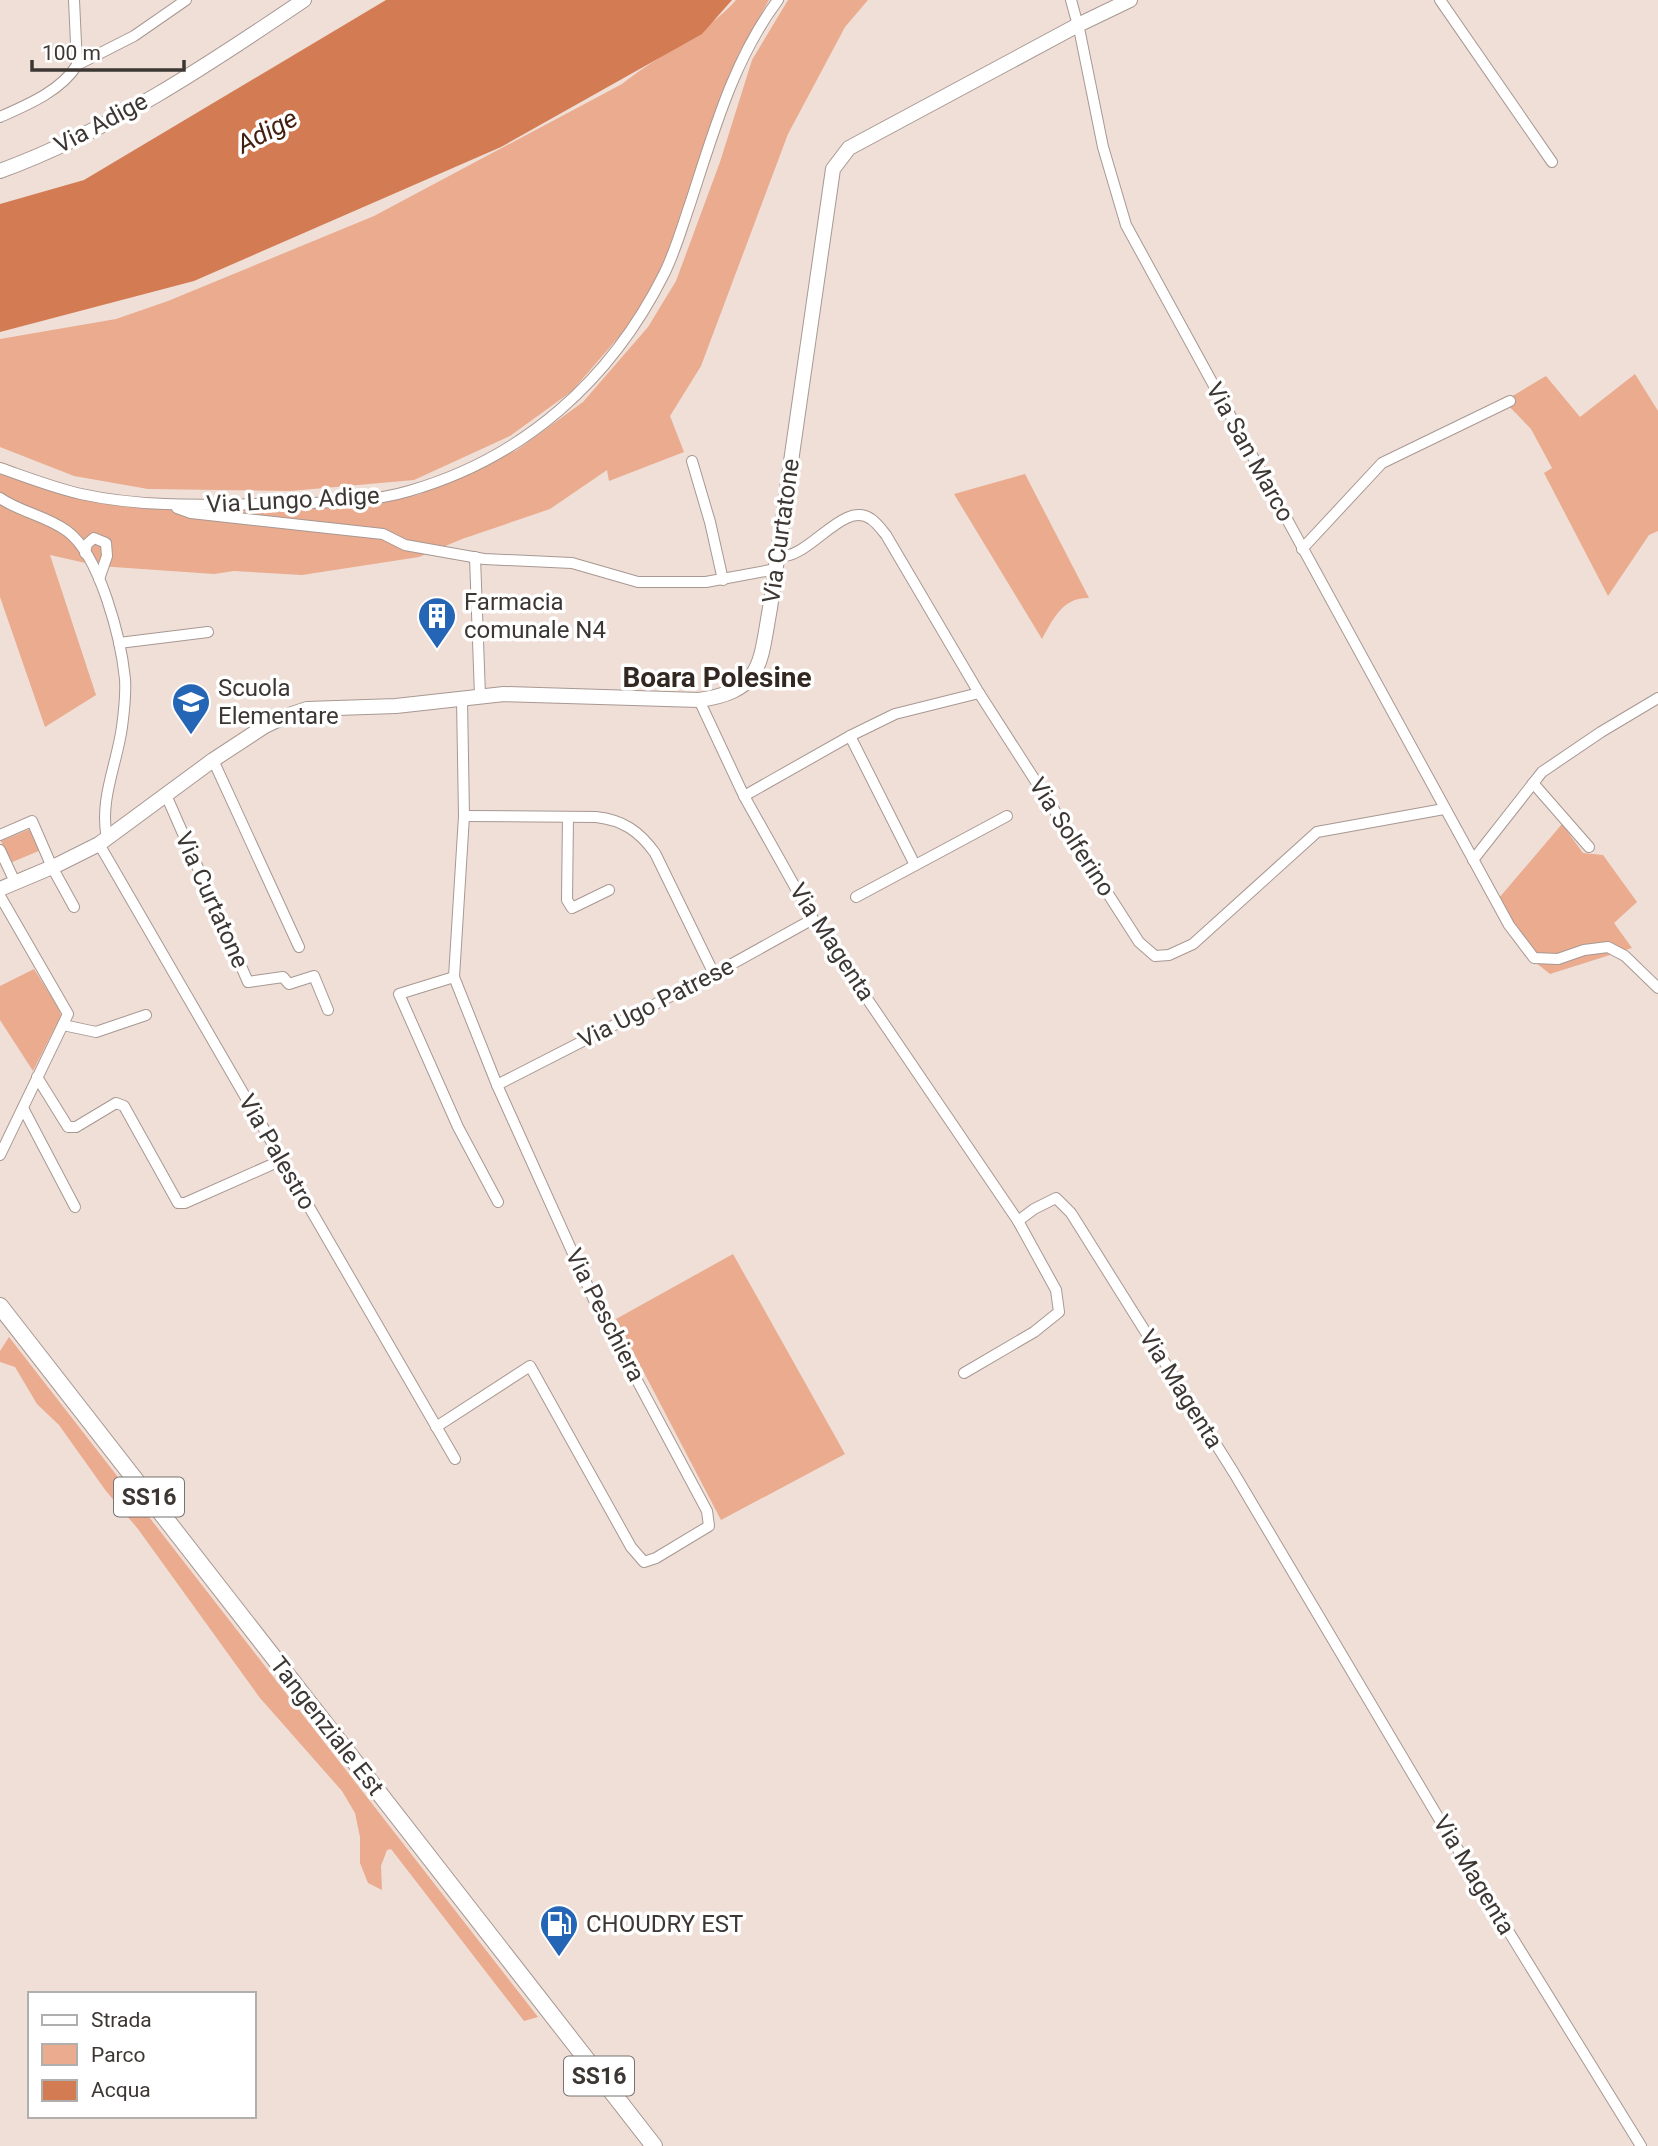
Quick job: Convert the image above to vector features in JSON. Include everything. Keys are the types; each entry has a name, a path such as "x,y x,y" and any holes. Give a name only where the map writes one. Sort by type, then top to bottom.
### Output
{"main road":[{"name":"Tangenziale Est","path":"0,1306 654,2146"}],"street":[{"path":"74,0 77,65"},
{"path":"0,117 30,103 63,82 77,65 134,36 186,0"},
{"name":"Via Adige","path":"0,171 36,158 132,108 193,73 304,0"},
{"name":"Via Lungo Adige","path":"0,467 80,494 171,506 331,502 408,492 489,460 520,440 578,394 625,341 665,271 725,100 750,44 778,0"},
{"name":"Via San Marco","path":"1071,0 1103,147 1126,225 1510,925 1534,958 1558,958 1584,950 1608,947 1625,956 1658,988"},
{"name":"Via Curtatone","path":"0,889 103,841 213,760 265,726 307,709 396,706 480,696 550,694 699,700 738,690 755,673 764,644 833,169 849,148 1078,24 1130,0"},
{"path":"1440,0 1552,162"},
{"path":"1302,549 1382,463 1510,401"},
{"path":"692,460 723,580"},
{"path":"0,498 68,531 85,552 106,594 125,681 122,728 110,776 103,841"},
{"name":"Via Solferino","path":"171,506 191,513 383,534 405,545 475,557 572,563 638,582 723,580 793,555 852,516 871,519 886,535 979,693 1139,942 1155,956 1169,955 1193,944 1317,832 1444,809"},
{"path":"85,552 89,540 94,538 106,543 107,556 99,579"},
{"path":"475,557 480,696"},
{"path":"118,642 208,632"},
{"path":"744,796 850,736 895,715 979,693"},
{"path":"1473,860 1542,772 1658,698"},
{"name":"Via Peschiera","path":"436,1427 530,1366 631,1547 644,1562 656,1558 709,1526 707,1511 594,1300 498,1085 454,976 464,816 462,699"},
{"name":"Via Magenta","path":"699,700 744,796 813,919 1018,1221 1056,1198 1070,1213 1234,1473 1441,1822 1641,2146"},
{"path":"850,736 915,865"},
{"path":"213,760 299,947"},
{"path":"1533,783 1589,847"},
{"name":"Via Curtatone","path":"166,794 248,982 284,977 289,984 314,976 328,1010"},
{"path":"464,816 610,818 631,827 645,839 655,853 714,974"},
{"path":"856,897 1007,816"},
{"path":"568,817 567,900 572,908 609,890"},
{"path":"0,835 32,821 52,867 74,907"},
{"name":"Via Palestro","path":"103,841 282,1160 455,1459"},
{"path":"0,850 15,882"},
{"path":"0,896 68,1014 0,1154"},
{"name":"Via Ugo Patrese","path":"498,1085 714,974 813,919"},
{"path":"454,976 399,994 458,1127 498,1202"},
{"path":"63,1025 96,1032 146,1014"},
{"path":"37,1077 68,1127 76,1128 116,1103 124,1106 178,1203 185,1203 282,1160"},
{"path":"23,1108 75,1207"},
{"path":"964,1373 1034,1332 1059,1312 1056,1290 1018,1221"}],"green space":[{"path":"736,0 769,0 738,55 705,157 662,274 636,317 572,391 510,436 414,480 290,491 148,489 74,476 0,447 0,339 116,319 168,301 374,216 622,84 710,24"},
{"path":"788,0 868,0 845,27 788,134 701,366 670,416 684,452 609,481 607,470 550,509 462,539 419,557 302,575 234,571 214,574 99,566 50,555 96,695 45,727 0,597 0,464 70,491 147,504 290,506 418,495 517,450 583,402 648,327 676,281 720,162 752,60"},
{"path":"1635,374 1658,411 1658,531 1649,535 1608,596 1544,473 1552,468 1531,429 1504,401 1546,376 1580,417"},
{"path":"1025,474 1089,598 1066,605 1042,639 954,494"},
{"path":"1562,824 1583,853 1603,855 1637,902 1614,923 1632,948 1550,974 1530,958 1499,898"},
{"path":"30,829 41,850 10,863 1,841"},
{"path":"34,969 61,1015 33,1071 0,1020 0,986"},
{"path":"733,1254 845,1454 721,1520 616,1319"},
{"path":"9,1337 538,2017 524,2021 391,1849 387,1850 381,1866 382,1890 368,1883 360,1863 360,1837 355,1813 342,1791 260,1698 138,1529 106,1491 59,1425 37,1404 15,1367 0,1362 0,1351"}],"water":[{"name":"Adige","path":"386,0 732,0 702,34 501,147 194,281 0,332 0,204 84,180"}],"place":[{"name":"Farmacia comunale N4","path":"437,650"},
{"name":"Scuola Elementare","path":"191,736"},
{"name":"CHOUDRY EST","path":"559,1958"}],"district":[{"name":"Boara Polesine","path":"717,677"}]}
